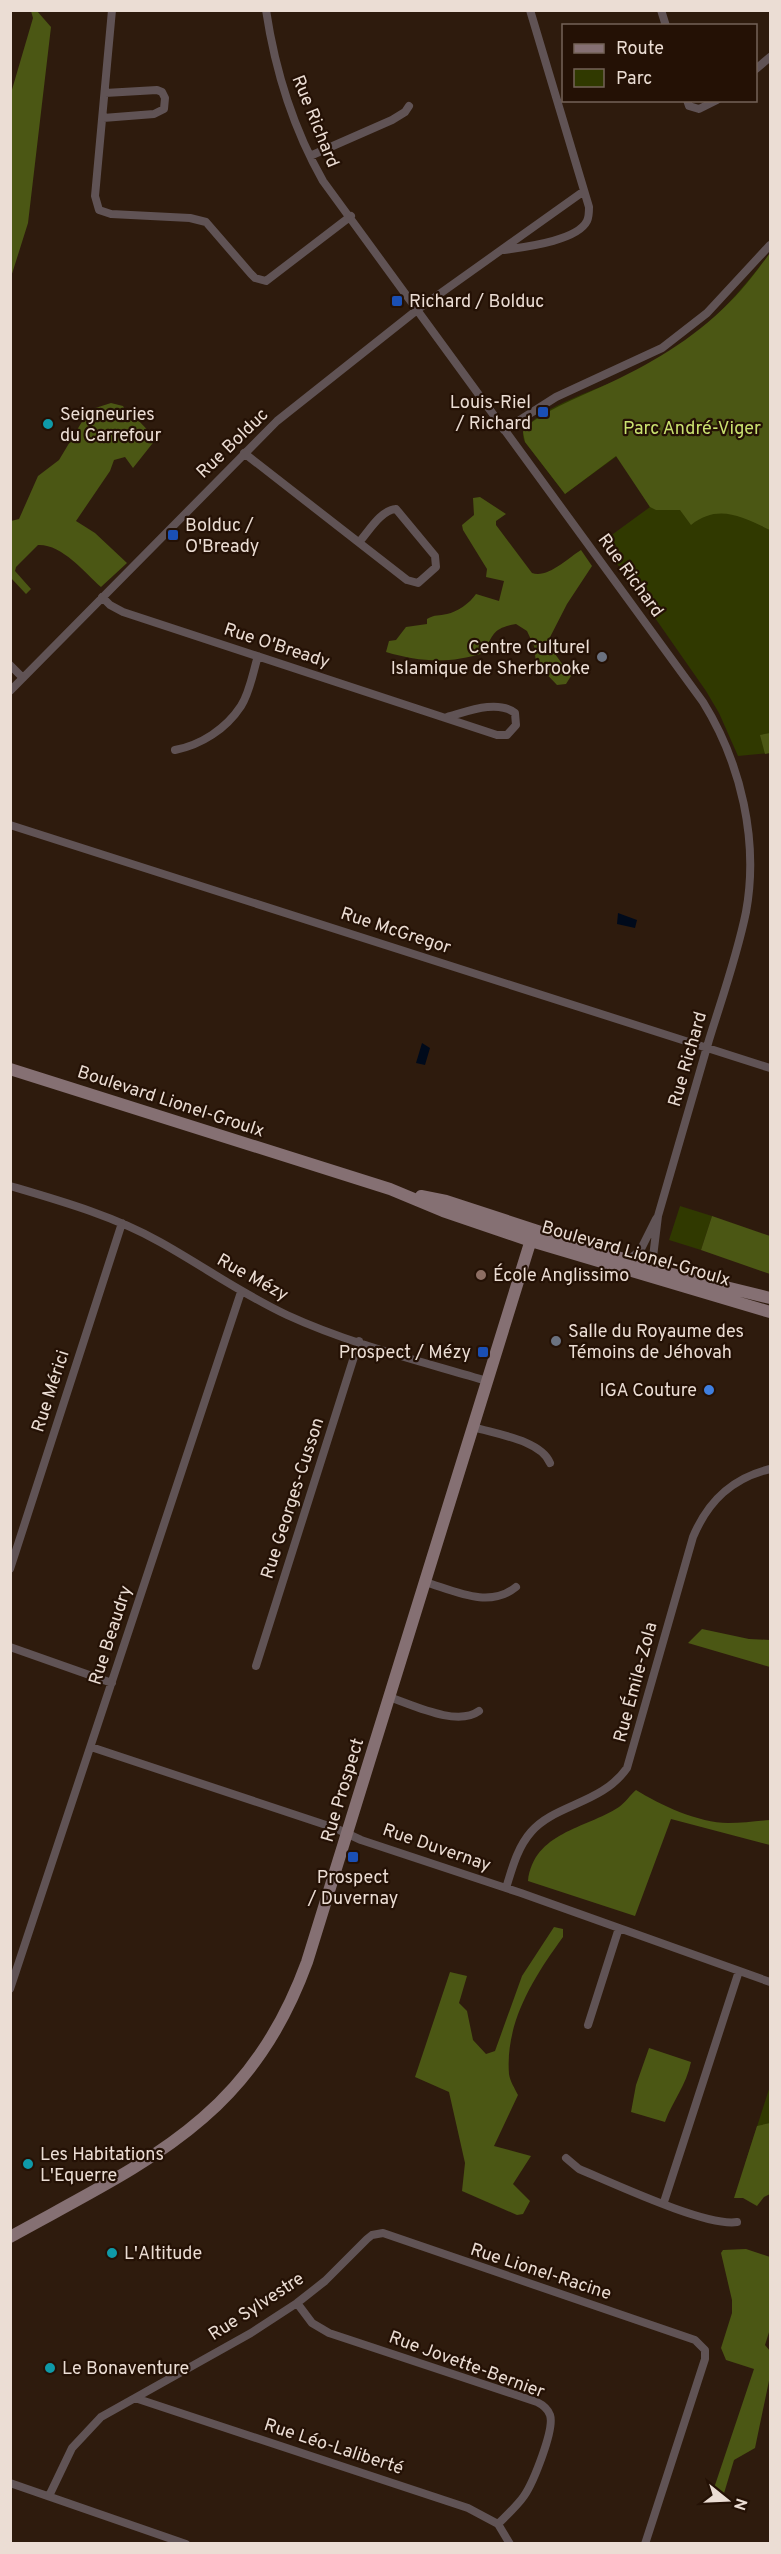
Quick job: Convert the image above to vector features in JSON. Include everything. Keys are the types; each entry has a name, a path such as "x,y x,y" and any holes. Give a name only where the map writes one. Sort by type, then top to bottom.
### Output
{"street":[{"path":"112,10 95,196 99,210 111,214 180,217 206,222 250,274 266,281 351,216"},
{"name":"Rue Richard","path":"266,10 282,83 310,156 323,181 351,216 703,702 723,739 736,774 749,836 750,859 746,911 658,1216 653,1257 660,1271"},
{"path":"530,10 584,191"},
{"path":"757,68 771,57"},
{"path":"103,117 154,114 164,109 165,104 162,92 157,90 105,93"},
{"path":"688,102 689,106 699,109 713,102"},
{"path":"310,156 392,120 405,112 409,106"},
{"name":"Rue Bolduc","path":"10,691 277,421 417,310 584,191 589,215 581,228 547,242 503,250"},
{"path":"504,430 556,397 662,348 707,313 771,245"},
{"path":"244,453 360,542 413,582 424,580 436,567 435,556 396,508 382,516 360,542"},
{"name":"Rue O'Bready","path":"102,597 123,612 502,736 512,732 516,725 515,713 503,707 488,707 447,717"},
{"path":"175,750 206,740 235,713 246,698 258,656"},
{"path":"10,665 23,678"},
{"name":"Rue McGregor","path":"10,825 771,1068"},
{"name":"Boulevard Lionel-Groulx","path":"10,1069 390,1189 443,1211 628,1260 660,1271 771,1298"},
{"name":"Rue Mézy","path":"10,1186 122,1223 160,1242 241,1292 288,1315 358,1341 487,1381"},
{"name":"Rue Richard","path":"628,1260 640,1251 647,1232 658,1216"},
{"name":"Rue Mérici","path":"10,1569 122,1223"},
{"name":"Boulevard Lionel-Groulx","path":"532,1235 771,1312"},
{"name":"Rue Prospect","path":"10,2238 154,2156 194,2128 235,2089 267,2046 301,1980 532,1235"},
{"name":"Rue Beaudry","path":"10,1989 241,1292"},
{"name":"Rue Georges-Cusson","path":"256,1666 358,1341"},
{"path":"473,1427 537,1447 550,1463"},
{"name":"Rue Émile-Zola","path":"506,1888 518,1852 533,1830 606,1790 627,1768 693,1537 700,1521 708,1508 728,1487 754,1473 771,1469"},
{"path":"425,1582 485,1599 502,1596 516,1587"},
{"path":"10,1647 112,1683"},
{"path":"389,1697 453,1717 466,1717 479,1711"},
{"name":"Rue Duvernay","path":"91,1747 347,1833 771,1982"},
{"path":"588,2025 619,1928"},
{"path":"664,2202 739,1971"},
{"path":"566,2158 579,2169 705,2218 729,2223 737,2222"},
{"name":"Rue Sylvestre","path":"49,2496 62,2466 81,2437 101,2417 251,2333 297,2303 325,2281 367,2239 377,2234"},
{"name":"Rue Lionel-Racine","path":"377,2234 388,2235 695,2340 705,2350 705,2359 645,2544"},
{"name":"Rue Jovette-Bernier","path":"297,2303 312,2323 329,2333 537,2402 548,2411 551,2422 550,2431 533,2476 524,2495 498,2524"},
{"name":"Rue Léo-Laliberté","path":"135,2398 468,2508 498,2524"},
{"path":"10,2482 186,2544"},
{"path":"498,2524 510,2544"}],"green space":[{"path":"31,11 37,11 51,27 28,223 11,277 11,93 33,18"},
{"name":"Parc André-Viger","path":"770,253 770,753 738,756 719,713 706,691 602,542 650,507 617,456 565,494 525,442 523,434 527,426 546,412 633,372 694,335 729,302"},
{"path":"770,253 770,530 730,514 711,515 691,525 680,510 656,510 650,507 616,456 565,494 525,442 523,432 525,427 559,406 637,369 685,340 729,303"},
{"path":"111,403 123,406 131,421 139,421 156,439 133,468 125,457 114,460 110,471 76,521 95,533 127,563 101,587 64,554 56,549 38,545 16,567 15,571 31,589 26,594 11,578 11,521 19,519 38,476 59,460 89,410"},
{"path":"480,497 506,514 496,521 496,525 532,573 538,574 551,570 581,550 592,566 567,604 547,643 571,676 566,684 557,685 536,663 534,646 527,631 516,624 498,630 484,653 471,657 423,660 386,652 389,641 396,640 406,627 427,624 427,619 430,617 455,611 467,604 476,594 499,601 504,581 486,577 487,569 462,525 474,515 473,498"},
{"path":"770,733 770,753 765,754 760,735"},
{"path":"680,1206 712,1216 701,1250 669,1240"},
{"path":"712,1216 770,1236 770,1274 701,1250"},
{"path":"702,1629 749,1639 770,1640 770,1667 688,1643"},
{"path":"636,1790 668,1807 705,1820 728,1823 770,1820 770,1845 671,1819 635,1916 528,1881 532,1865 550,1842 619,1807"},
{"path":"554,1927 563,1929 563,1937 532,1984 512,2036 509,2074 518,2095 494,2146 531,2156 513,2184 530,2201 523,2214 517,2215 462,2191 465,2163 449,2092 415,2077 450,1972 467,1976 459,2003 467,2011 473,2040 486,2054 495,2051 522,1976"},
{"path":"649,2048 691,2062 665,2122 631,2112 636,2085"},
{"path":"770,2086 770,2163 745,2164"},
{"path":"770,2123 770,2194 764,2197 757,2206 743,2198 734,2198 757,2126"},
{"path":"746,2249 770,2257 770,2329 765,2345 770,2351 770,2376 755,2448 734,2460 722,2500 717,2500 713,2491 754,2369 726,2360 721,2348 732,2313 732,2300 721,2253 723,2250"}],"water":[{"path":"618,913 637,920 635,928 617,924"},
{"path":"422,1043 430,1048 425,1065 416,1063"}],"place":[{"name":"Richard / Bolduc","path":"397,301"},
{"name":"Louis-Riel / Richard","path":"543,412"},
{"name":"Seigneuries du Carrefour","path":"48,424"},
{"name":"Bolduc / O'Bready","path":"173,535"},
{"name":"Centre Culturel Islamique de Sherbrooke","path":"602,657"},
{"name":"École Anglissimo","path":"481,1275"},
{"name":"Salle du Royaume des Témoins de Jéhovah","path":"556,1341"},
{"name":"Prospect / Mézy","path":"483,1352"},
{"name":"IGA Couture","path":"709,1390"},
{"name":"Prospect / Duvernay","path":"353,1857"},
{"name":"Les Habitations L'Equerre","path":"28,2164"},
{"name":"L'Altitude","path":"112,2253"},
{"name":"Le Bonaventure","path":"50,2368"}]}
